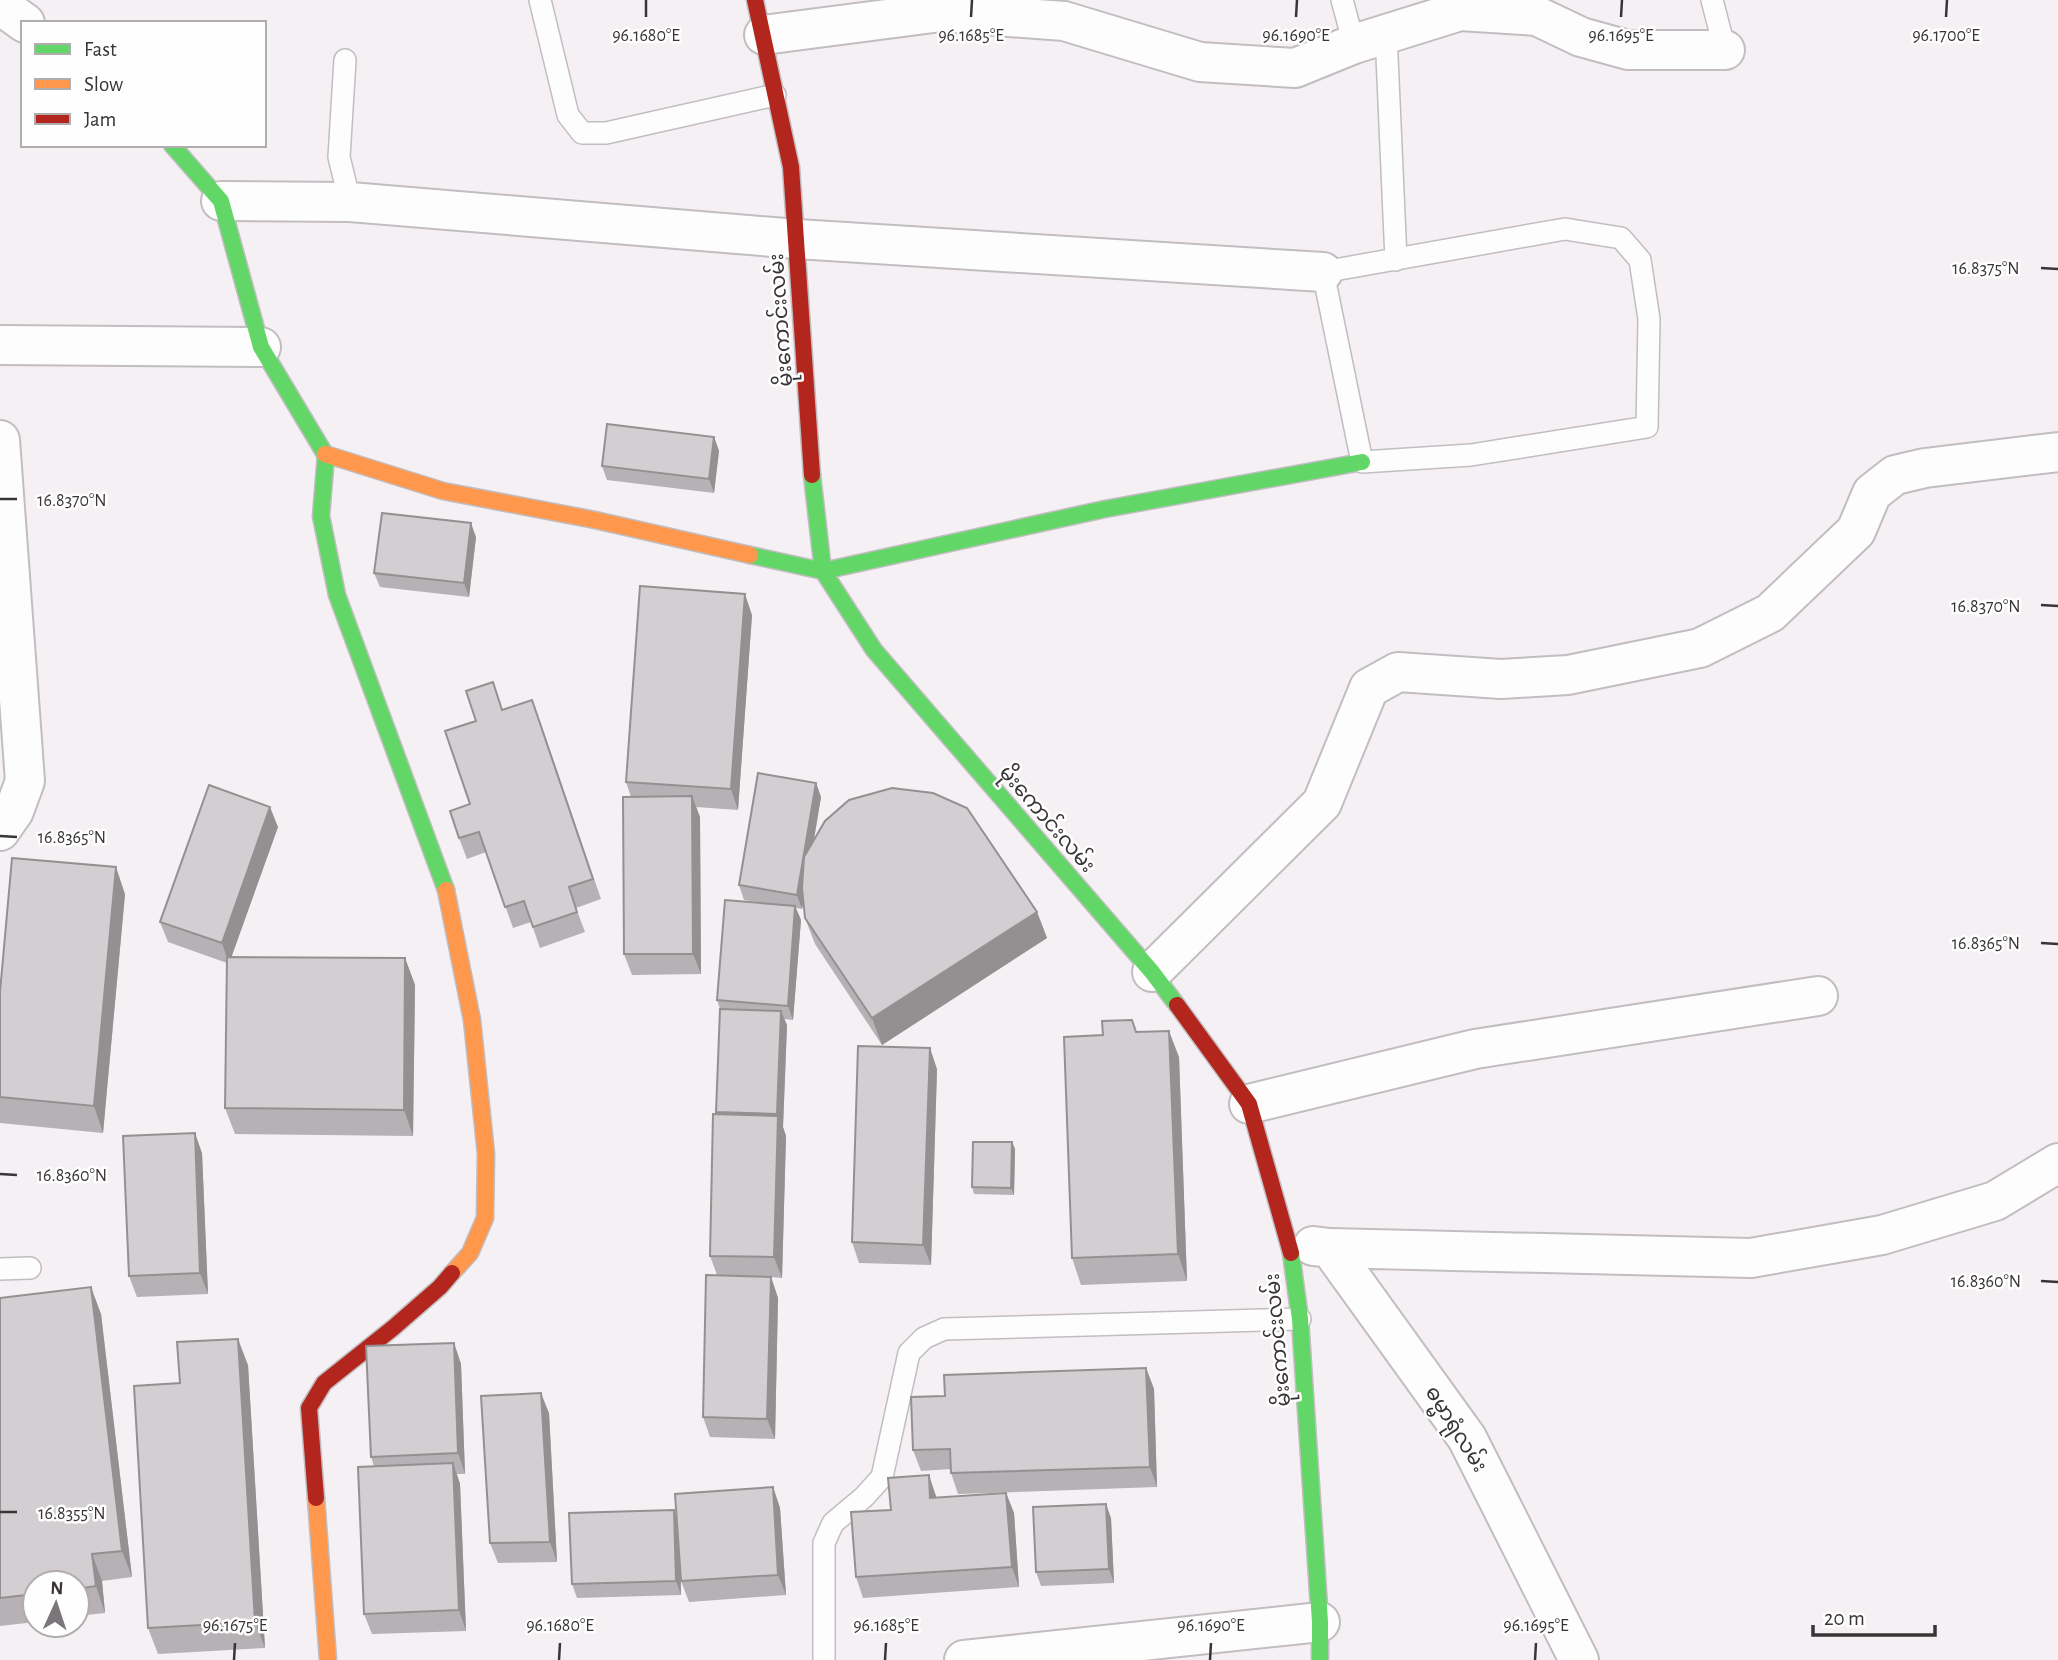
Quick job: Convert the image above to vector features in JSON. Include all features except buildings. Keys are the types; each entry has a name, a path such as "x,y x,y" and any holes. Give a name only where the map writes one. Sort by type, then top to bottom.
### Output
{"street":[{"path":"0,5 23,21"},
{"path":"760,17 940,12 1064,21 1200,62 1295,68 1370,39 1460,11 1537,16 1581,37 1628,50 1725,50"},
{"name":"မိုးကောင်းလမ်း","path":"760,17 791,166 811,467 823,571 874,650 1152,972 1249,1104 1290,1244 1300,1319 1321,1660"},
{"path":"174,147 221,201 261,347 326,456 321,516 337,594 446,891 472,1020 486,1154 485,1217 470,1253 440,1287 324,1383 309,1408 328,1660"},
{"path":"221,201 350,202 797,239 1323,272"},
{"path":"0,345 261,347"},
{"path":"0,440 25,781 14,811 0,831"},
{"path":"1152,972 1322,803 1369,688 1398,672 1501,678 1568,675 1700,648 1770,613 1856,531 1872,493 1895,475 1925,468 2058,452"},
{"path":"326,456 443,491 595,520 823,571 1105,509 1362,462"},
{"path":"1249,1104 1475,1049 1818,996"},
{"path":"1290,1244 1330,1248 1751,1258 1882,1235 1995,1201 2058,1163"},
{"name":"ဓမ္မာရုံလမ်း","path":"1330,1248 1467,1438 1579,1660"},
{"path":"964,1660 1320,1622"}],"lane":[{"path":"540,0 568,115 582,133 606,133 775,95"},
{"path":"1342,0 1370,39 1396,260"},
{"path":"1712,0 1725,50"},
{"path":"345,60 339,157 350,202"},
{"path":"1564,229 1621,238 1640,260 1649,319 1647,427 1471,455 1362,462 1323,272 1396,260 1564,229"},
{"path":"0,1269 30,1268"},
{"path":"824,1660 824,1543 833,1524 882,1477 909,1353 924,1338 944,1329 1300,1319"}],"traffic: fast":[{"path":"174,147 221,201 261,347 325,454"},
{"path":"326,455 321,516 337,595 446,890"},
{"path":"750,555 823,571 1105,509 1362,462"},
{"path":"812,475 823,571 874,650 1152,972 1177,1005"},
{"path":"1291,1253 1300,1319 1320,1622 1320,1660"}],"traffic: slow":[{"path":"325,454 443,491 595,520 750,555"},
{"path":"446,890 472,1020 486,1154 485,1218 470,1253 452,1273"},
{"path":"316,1498 328,1660"}],"traffic: jam":[{"path":"755,0 791,167 812,475"},
{"path":"1177,1005 1249,1104 1291,1253"},
{"path":"316,1498 309,1408 324,1383 393,1328 452,1273"}]}
